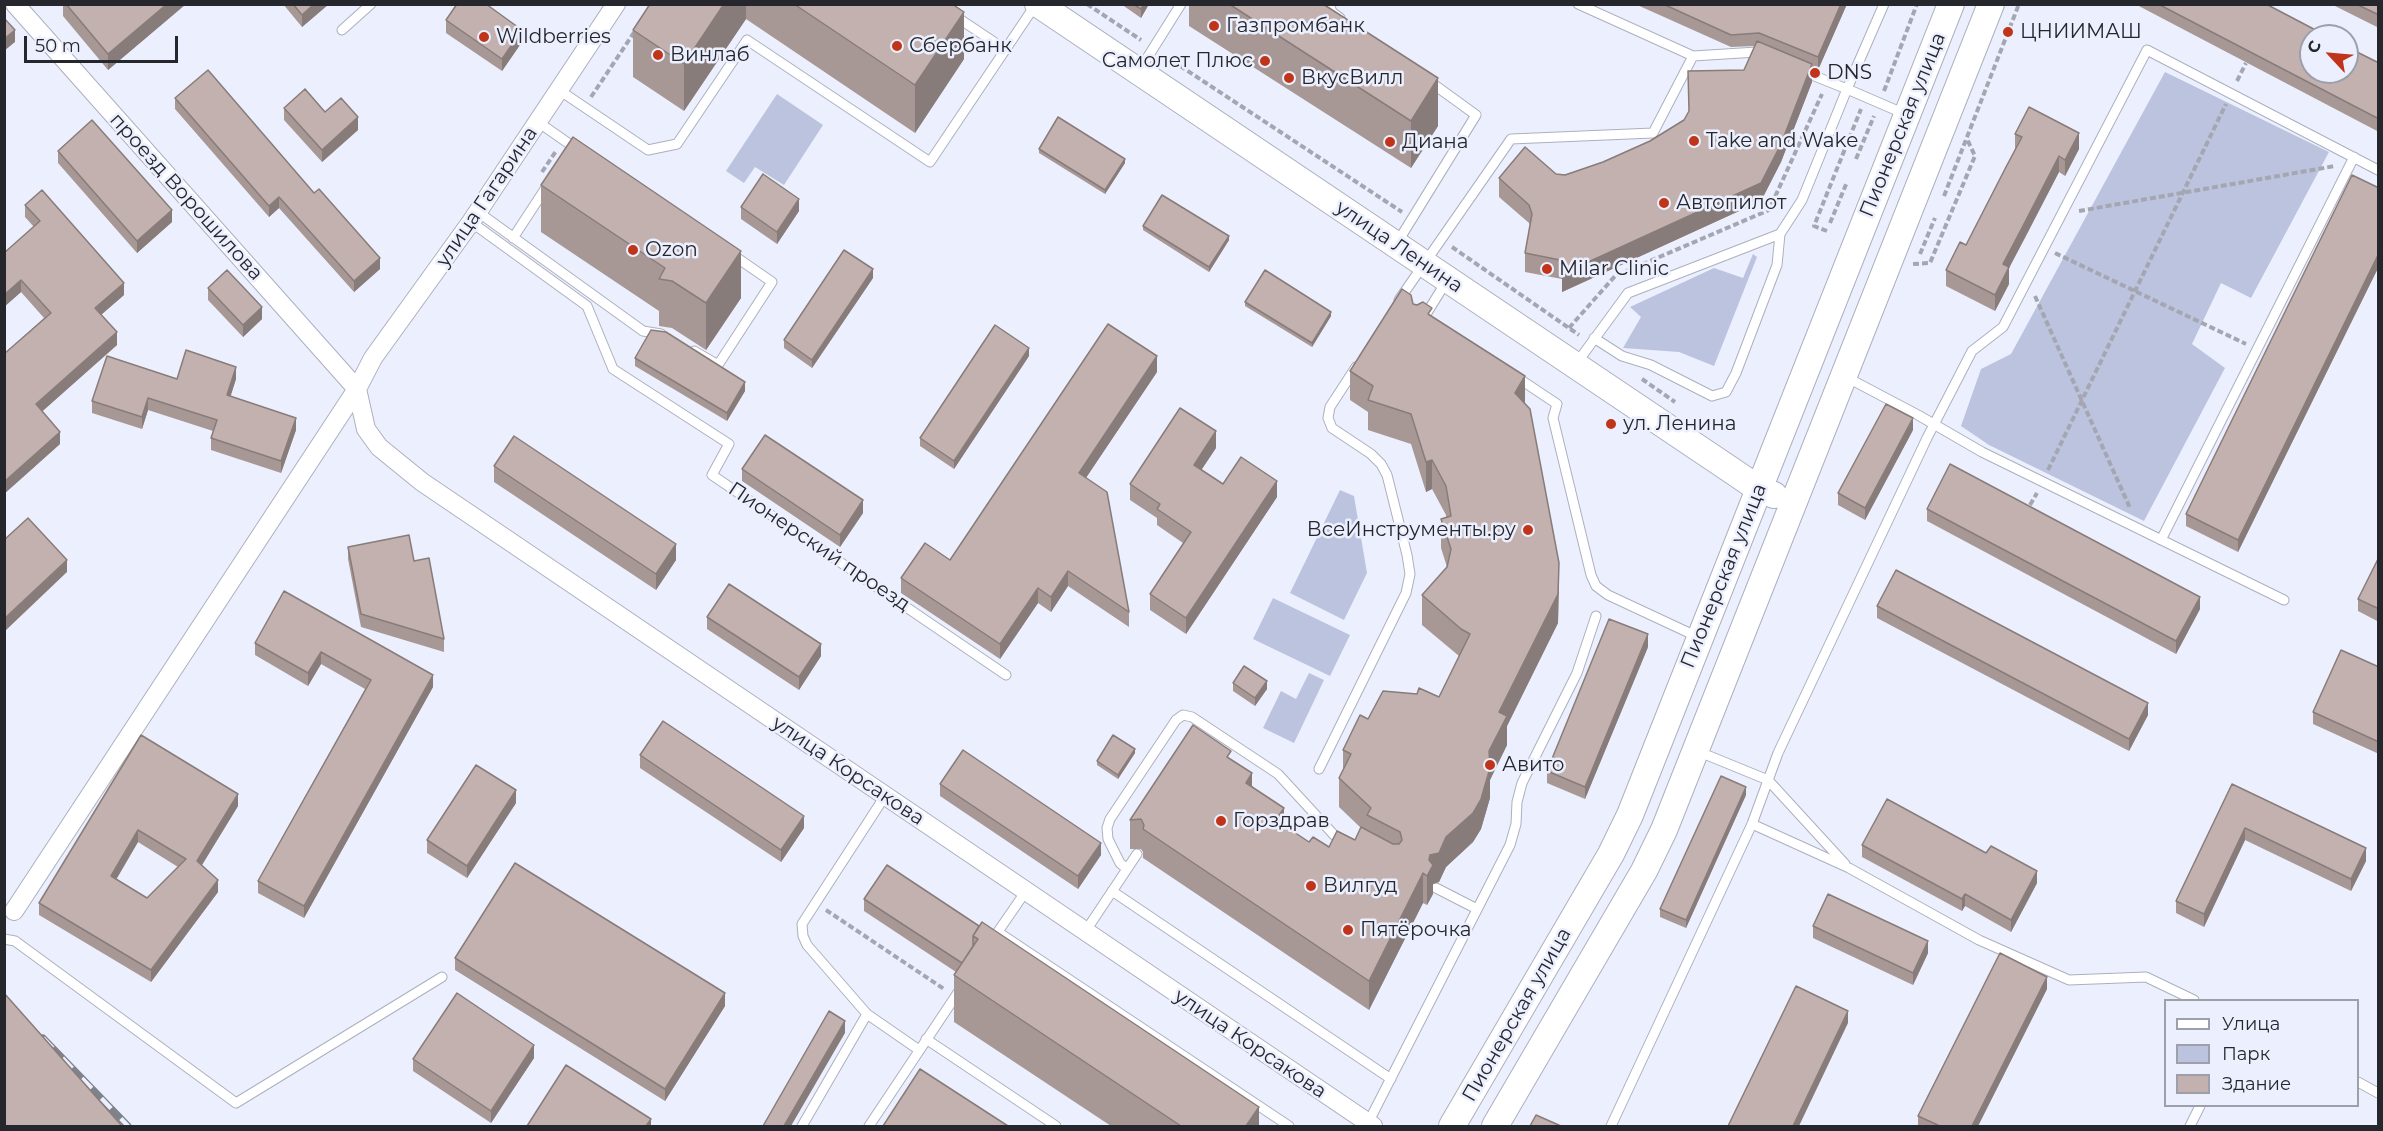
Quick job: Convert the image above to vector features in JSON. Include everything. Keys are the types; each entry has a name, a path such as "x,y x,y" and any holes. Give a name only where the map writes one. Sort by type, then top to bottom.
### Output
{"main road":[{"name":"улица Ленина","path":"1037,4 1759,489 1794,503"},
{"name":"Пионерская улица","path":"1452,1126 1611,854 1630,815 1951,4"},
{"name":"Пионерская улица","path":"1495,1126 1644,871 1664,830 1991,4"}],"street":[{"name":"проезд Ворошилова","path":"15,4 357,389"},
{"name":"улица Гагарина","path":"9,914 357,389 373,358 474,217 614,5"},
{"name":"улица Корсакова","path":"357,389 366,429 379,447 422,482 1369,1126"}],"lane":[{"path":"342,30 371,4"},
{"path":"937,4 1006,50"},
{"path":"559,90 648,150 677,144 747,40 930,162 1037,4"},
{"path":"1138,72 1181,4"},
{"path":"1329,4 1332,12 1351,26"},
{"path":"1578,4 1693,56 1757,52 1767,56"},
{"path":"1594,338 1622,356 1651,365 1712,396 1726,392 1736,373 1777,265 1780,234 1802,200 1884,4"},
{"path":"1611,1126 1752,824 1778,753 1811,681 1935,424 1972,351 2003,327 2146,50 2231,93 2352,160 2379,170"},
{"path":"1414,311 1423,263 1511,139 1653,134 1693,56"},
{"path":"1797,69 1847,89 1877,107 1907,114"},
{"path":"1396,245 1476,115 1419,74"},
{"path":"538,122 582,153"},
{"path":"567,156 573,146"},
{"path":"2161,540 2352,160"},
{"path":"513,238 555,174"},
{"path":"474,217 513,238 643,332 668,334"},
{"name":"Пионерский проезд","path":"474,217 587,306 613,369 729,444 712,475 1006,675"},
{"path":"1575,365 1628,293 1780,234"},
{"path":"688,347 718,365 772,282 725,249"},
{"path":"1414,311 1448,280"},
{"path":"1394,309 1414,311 1434,322"},
{"path":"1319,768 1406,592 1410,574 1388,475 1371,454 1332,428 1328,418 1330,407 1362,358"},
{"path":"1510,373 1557,404 1553,418 1591,575 1596,586 1608,595 1700,638"},
{"path":"1843,376 1935,424 1982,452 2284,600"},
{"path":"1369,1126 1390,1079 1510,845 1516,824 1517,802 1522,783 1577,673 1596,616"},
{"path":"1127,869 1120,863 1108,839 1107,828 1110,819 1176,720 1183,715 1192,717 1278,774 1334,835 1355,846"},
{"path":"1695,750 1768,780 1849,868"},
{"path":"885,796 802,924 803,936 807,945 867,1014 919,1050"},
{"path":"1752,824 1849,868 1979,940 2069,980 2146,976 2192,999"},
{"path":"1085,932 1137,854"},
{"path":"1436,888 1477,909"},
{"path":"992,941 1026,891"},
{"path":"1112,891 1390,1079"},
{"path":"998,932 1289,1126"},
{"path":"4,939 15,940 236,1103 442,977"},
{"path":"869,1126 968,978"},
{"path":"802,1126 867,1014"},
{"path":"926,1040 1056,1126"},
{"path":"2359,1083 2379,1093"},
{"path":"2190,1126 2200,1107"}],"path":[{"path":"1856,159 1917,4"},
{"path":"1944,196 2019,4"},
{"path":"585,107 640,23"},
{"path":"2030,506 2246,63"},
{"path":"1569,328 1615,276 1769,210 1828,81"},
{"path":"1827,231 1814,226 1863,106 1877,107"},
{"path":"1913,264 1930,263 1975,156 1967,138"},
{"path":"539,176 563,140"},
{"path":"2061,214 2182,194 2352,160"},
{"path":"1830,223 1847,182"},
{"path":"1920,254 1935,218"},
{"path":"2044,247 2257,349"},
{"path":"2028,279 2081,402 2141,530"},
{"path":"815,903 955,996"}],"green space":[{"path":"2165,72 2329,152 2251,298 2221,283 2192,344 2225,368 2144,521 1989,445 1961,426 1981,369 2011,354"},
{"path":"777,94 823,125 784,185 755,167 744,183 726,171"},
{"path":"1753,254 1757,257 1714,366 1679,352 1623,348 1641,317 1630,307 1714,268 1743,278"},
{"path":"1340,490 1354,496 1367,573 1344,620 1290,593"},
{"path":"1273,598 1350,635 1330,676 1253,639"},
{"path":"1309,673 1324,680 1294,743 1263,728 1281,691 1296,699"}],"building":[{"path":"66,4 167,4 108,54"},
{"path":"293,4 314,4 302,15"},
{"name":"Wildberries","path":"457,4 486,4 522,30 502,59 446,20"},
{"path":"650,4 724,4 684,64 633,30"},
{"path":"794,4 952,4 964,12 915,85"},
{"path":"1133,4 1144,4 1141,9"},
{"path":"1229,4 1323,4 1438,78 1411,121"},
{"path":"1663,4 1841,4 1818,57 1759,33 1731,35"},
{"path":"2158,4 2266,4 2304,24 2299,24 2299,77"},
{"path":"2356,4 2379,4 2379,15"},
{"path":"4,18 15,30 4,39"},
{"path":"1757,41 1812,64 1781,144 1761,183 1562,274 1565,261 1525,253 1532,214 1529,205 1499,178 1525,147 1556,174 1565,175 1603,162 1650,141 1684,120 1689,111 1688,71 1744,70"},
{"path":"2359,53 2379,63 2379,119 2312,84 2359,84"},
{"path":"208,70 314,193 319,189 380,258 354,281 279,197 269,206 175,98"},
{"path":"305,89 325,112 341,98 358,117 322,150 284,108"},
{"path":"2029,107 2079,133 2065,160 2059,156 2003,264 2009,267 1995,295 1946,270 1960,242 1966,245 2022,137 2015,134"},
{"path":"1058,117 1125,159 1105,190 1039,149"},
{"path":"92,120 172,210 137,241 58,151"},
{"path":"573,137 741,251 706,303 672,281 659,279 665,268 541,185"},
{"path":"763,174 799,199 777,232 741,207"},
{"path":"2352,175 2379,188 2379,253 2238,540 2186,514"},
{"path":"42,190 124,283 95,308 117,332 36,404 60,432 4,482 4,354 51,313 21,280 4,295 4,253 40,221 25,205"},
{"path":"1162,195 1229,236 1209,267 1143,226"},
{"path":"844,250 873,269 812,360 784,340"},
{"path":"227,270 262,307 243,325 208,288"},
{"path":"1265,270 1331,312 1312,343 1245,302"},
{"path":"1402,289 1411,295 1413,304 1423,302 1432,308 1428,314 1525,376 1515,393 1530,409 1559,563 1558,594 1499,712 1507,716 1489,751 1490,768 1481,799 1473,813 1446,837 1439,853 1430,855 1429,860 1433,865 1427,876 1423,873 1369,981 1143,829 1141,819 1130,820 1193,725 1231,751 1227,757 1252,773 1246,783 1284,808 1276,820 1309,842 1313,837 1329,847 1337,831 1355,840 1361,827 1393,844 1399,844 1402,840 1400,832 1367,815 1371,808 1339,778 1351,754 1343,750 1360,715 1368,719 1383,691 1417,694 1419,688 1439,697 1470,634 1422,595 1447,567 1451,549 1441,519 1451,516 1446,486 1432,460 1426,462 1411,414 1368,400 1373,386 1350,371"},
{"path":"1108,324 1157,356 1079,473 1107,492 1129,612 1068,571 1051,597 1038,588 1000,644 901,578 925,543 950,560"},
{"path":"995,325 1029,348 954,461 920,438"},
{"path":"651,330 666,332 745,382 727,413 635,358"},
{"path":"186,350 236,367 227,395 296,418 281,461 211,438 217,420 148,398 142,417 92,401 107,356 177,379"},
{"path":"1886,404 1913,418 1865,508 1838,493"},
{"path":"1180,408 1216,431 1194,465 1223,484 1241,457 1277,481 1186,618 1150,594 1191,532 1157,509 1160,504 1130,484"},
{"path":"765,435 863,500 840,535 742,469"},
{"path":"514,436 676,544 656,574 494,466"},
{"path":"1950,464 2200,597 2176,641 1927,509"},
{"path":"28,518 67,560 4,619 4,540"},
{"path":"409,535 414,561 429,558 444,639 361,614 348,547"},
{"path":"2379,557 2379,609 2358,599"},
{"path":"1896,570 2148,703 2129,739 1877,606"},
{"path":"729,584 821,644 799,677 707,617"},
{"path":"284,591 433,675 304,906 258,881 371,680 321,652 308,673 255,643"},
{"path":"1609,619 1648,634 1585,787 1547,771"},
{"path":"2341,650 2379,667 2379,742 2313,712"},
{"path":"1244,666 1267,681 1255,698 1233,683"},
{"path":"663,721 804,816 781,850 640,755"},
{"path":"141,735 238,794 197,861 218,880 151,970 39,903","holes":["138,830 186,859 147,898 111,876"]},
{"path":"1113,735 1135,749 1118,775 1097,761"},
{"path":"963,750 1101,843 1078,876 940,784"},
{"path":"476,765 516,790 467,866 427,840"},
{"path":"1721,776 1746,787 1686,920 1660,909"},
{"path":"2232,784 2366,848 2351,879 2245,828 2204,914 2176,901"},
{"path":"1887,799 1986,853 1991,846 2037,871 2011,920 1965,894 1962,899 1862,845"},
{"path":"515,863 725,993 665,1089 455,958"},
{"path":"887,865 979,926 973,936 973,946 962,963 864,899"},
{"path":"1828,894 1928,941 1913,973 1813,926"},
{"path":"982,922 1259,1107 1246,1126 1181,1126 954,975 978,939 973,936"},
{"path":"2000,953 2047,977 1972,1126 1940,1126 1918,1116"},
{"path":"1796,986 1848,1011 1793,1126 1728,1126"},
{"path":"4,993 122,1126 4,1126"},
{"path":"457,993 534,1045 491,1111 413,1059"},
{"path":"829,1011 845,1021 784,1126 763,1126"},
{"path":"566,1065 651,1119 646,1126 527,1126"},
{"path":"920,1069 1008,1126 883,1126"},
{"path":"1536,1115 1561,1126 1530,1126"}],"railway":[{"path":"43,1038 128,1126"}],"place":[{"name":"Газпромбанк","path":"1214,26"},
{"name":"ЦНИИМАШ","path":"2008,32"},
{"name":"Wildberries","path":"484,37"},
{"name":"Сбербанк","path":"897,46"},
{"name":"Винлаб","path":"658,55"},
{"name":"Самолет Плюс","path":"1265,61"},
{"name":"DNS","path":"1815,73"},
{"name":"ВкусВилл","path":"1289,78"},
{"name":"Take and Wake","path":"1694,141"},
{"name":"Диана","path":"1390,142"},
{"name":"Автопилот","path":"1664,203"},
{"name":"Ozon","path":"633,250"},
{"name":"Milar Clinic","path":"1547,269"},
{"name":"ул. Ленина","path":"1611,424"},
{"name":"ВсеИнструменты.ру","path":"1528,530"},
{"name":"Авито","path":"1490,765"},
{"name":"Горздрав","path":"1221,821"},
{"name":"Вилгуд","path":"1311,886"},
{"name":"Пятёрочка","path":"1348,930"}]}
